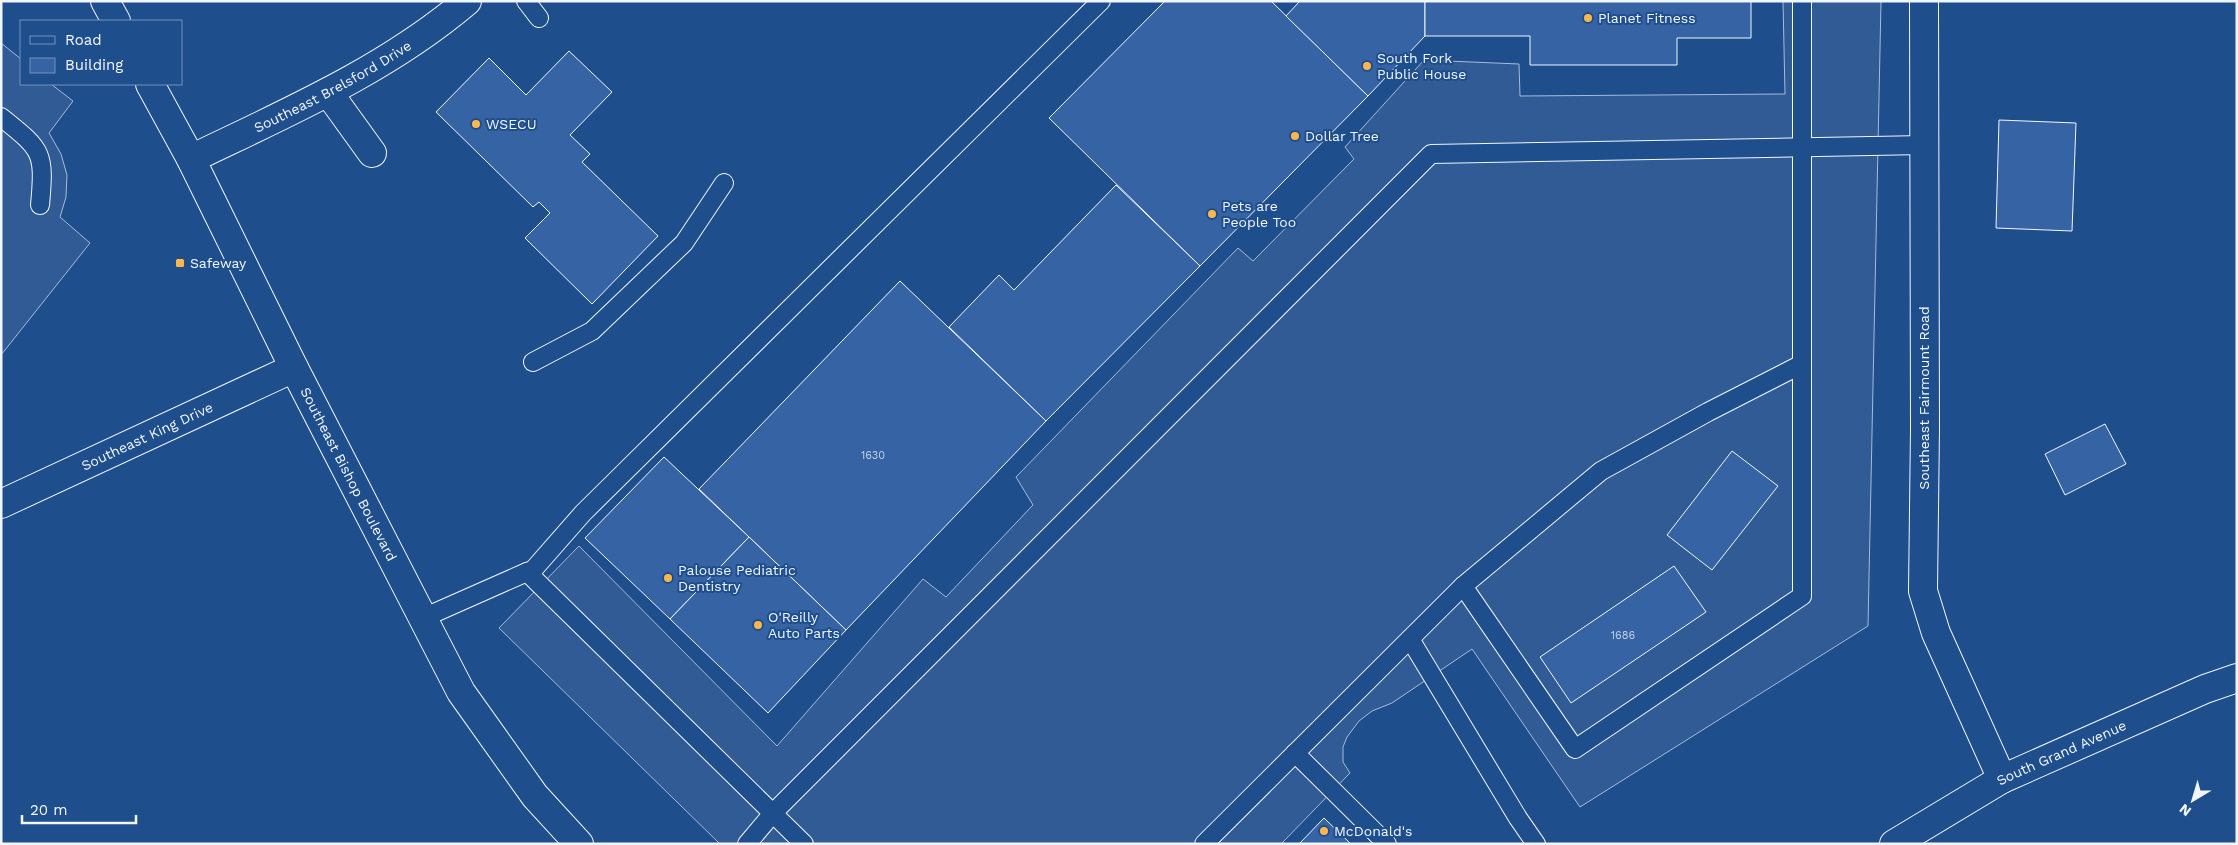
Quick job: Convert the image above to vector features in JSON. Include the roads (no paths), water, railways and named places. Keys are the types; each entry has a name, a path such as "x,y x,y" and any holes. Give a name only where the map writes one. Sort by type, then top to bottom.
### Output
{"street":[{"path":"106,1 116,20"},
{"name":"Southeast Brelsford Drive","path":"191,159 328,92 388,58 434,28 467,1"},
{"name":"Southeast Fairmount Road","path":"1924,1 1925,428 1923,591 1936,633 2002,780"},
{"name":"Southeast Bishop Boulevard","path":"151,85 191,159 294,368 462,692 506,758 535,796 579,844"},
{"path":"328,92 372,153"},
{"name":"Southeast King Drive","path":"1,504 294,368"},
{"name":"South Grand Avenue","path":"1894,844 2002,780 2205,689 2237,678"}],"lane":[{"path":"526,1 539,18"},
{"path":"423,618 534,570 583,513 1101,1"},
{"path":"1463,586 1575,748 1802,596 1802,1"},
{"path":"1,117 34,144 41,162 40,205"},
{"path":"747,844 773,813 1431,154 1924,145"},
{"path":"533,362 592,331 684,243 724,183"},
{"path":"1204,844 1463,586 1601,471 1708,412 1802,364"},
{"path":"527,572 804,844"},
{"path":"1410,639 1518,818 1536,844"},
{"path":"1295,753 1387,844"}],"place":[{"name":"Planet Fitness","path":"1588,18"},
{"name":"South Fork Public House","path":"1367,66"},
{"name":"WSECU","path":"476,124"},
{"name":"Dollar Tree","path":"1295,136"},
{"name":"Pets are People Too","path":"1212,214"},
{"name":"Safeway","path":"180,263"},
{"name":"Palouse Pediatric Dentistry","path":"668,578"},
{"name":"O'Reilly Auto Parts","path":"758,625"},
{"name":"McDonald's","path":"1324,831"}]}
